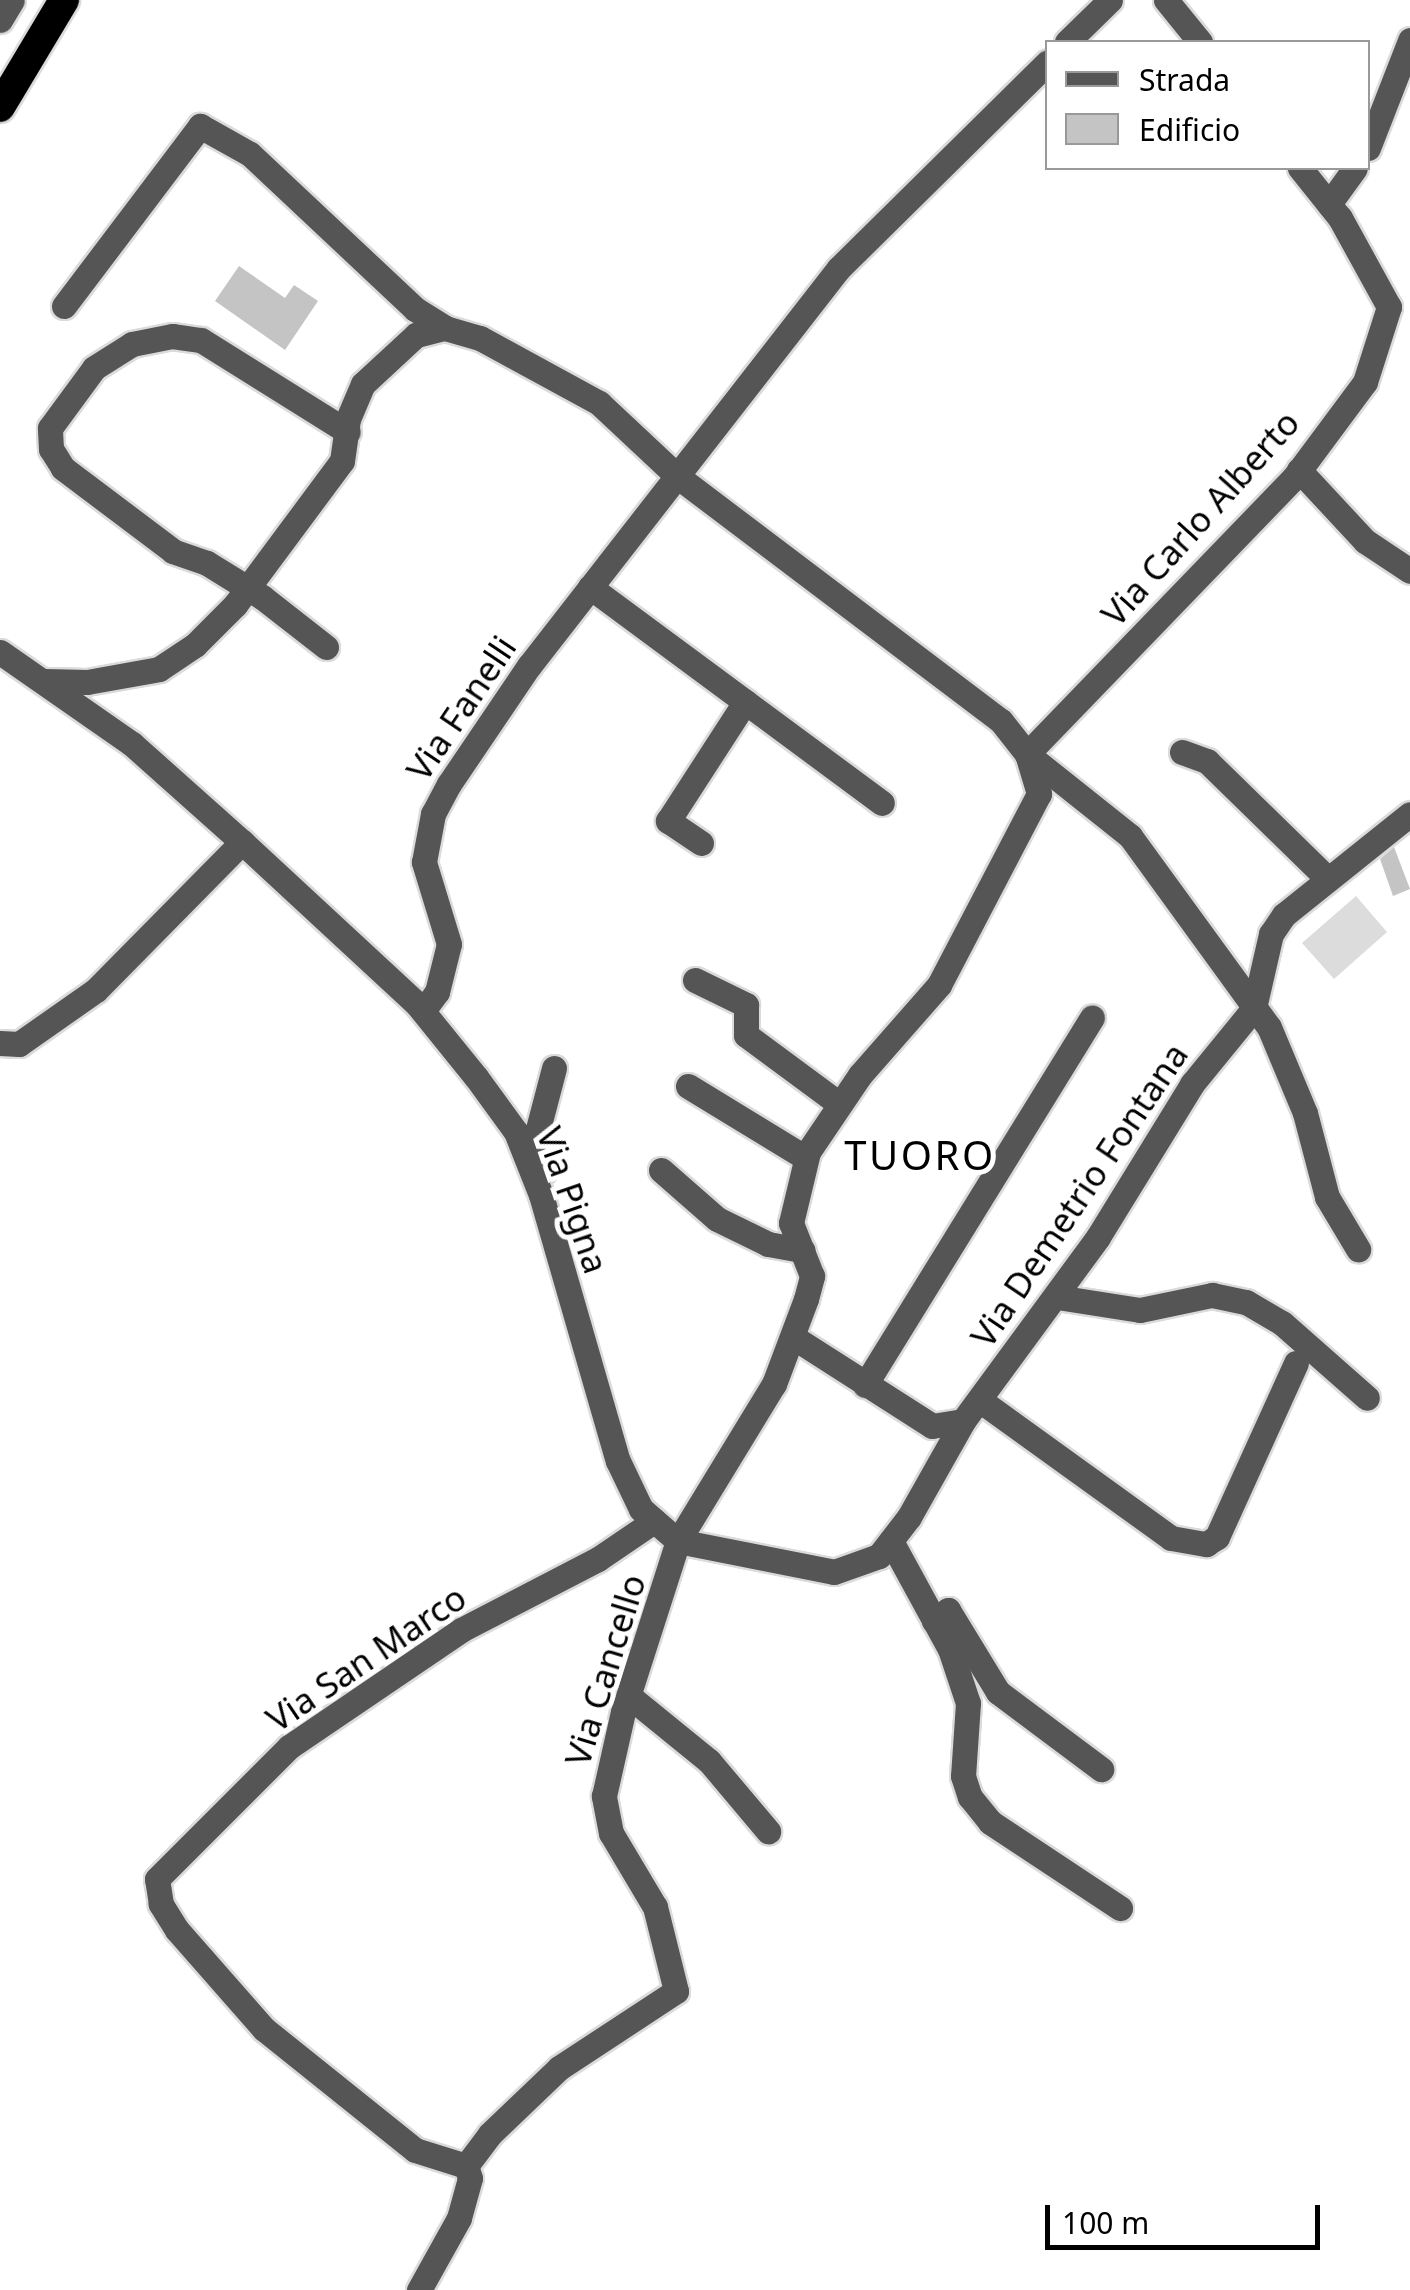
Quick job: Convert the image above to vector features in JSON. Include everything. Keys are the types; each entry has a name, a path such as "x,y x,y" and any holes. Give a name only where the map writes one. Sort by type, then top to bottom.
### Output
{"highway":[{"path":"5,95 64,0"}],"street":[{"path":"0,20 12,0"},
{"path":"1069,40 1110,0"},
{"path":"1166,0 1198,40"},
{"path":"1370,143 1410,40"},
{"name":"Via Fanelli","path":"423,1011 437,992 449,944 424,862 433,814 529,666 839,268 1045,65"},
{"path":"64,306 200,126 250,154 416,309 445,328 497,346 596,401 677,476 1001,721 1028,754 1130,836 1254,1008 1305,1113 1327,1197 1358,1249"},
{"name":"Via Carlo Alberto","path":"1028,754 1298,470 1365,382 1389,307 1329,204 1302,170"},
{"path":"1329,204 1354,170"},
{"path":"45,681 87,682 159,669 195,644 248,588 342,461 362,384 416,335 445,328"},
{"path":"326,647 248,588 173,551 64,468 51,448 50,428 60,407 115,352 172,336 200,340 348,432"},
{"path":"1298,470 1365,541 1410,571"},
{"path":"590,587 882,803"},
{"name":"Via Pigna","path":"0,652 132,744 242,842 423,1011 516,1132 618,1461 641,1510 678,1541"},
{"path":"701,843 668,821 746,702"},
{"path":"1182,752 1207,760 1326,877"},
{"name":"Via Cancello","path":"466,2166 507,2114 559,2068 676,1991 655,1907 612,1833 604,1796 629,1696 678,1541 774,1384 793,1337 812,1276 792,1223 806,1158 838,1103 939,985 1039,794 1028,754"},
{"path":"1254,1008 1271,934 1326,877 1410,814"},
{"path":"0,1043 19,1044 96,990 242,842"},
{"path":"695,980 746,1005 746,1034 838,1103"},
{"name":"Via Demetrio Fontana","path":"891,1540 963,1421 982,1402 1057,1297 1192,1084 1254,1008"},
{"path":"864,1385 1092,1018"},
{"path":"554,1068 537,1141 567,1257 570,1298"},
{"path":"688,1086 806,1158"},
{"path":"661,1170 717,1220 768,1244 802,1250"},
{"path":"1057,1297 1140,1310 1212,1295 1246,1302 1282,1324 1368,1398"},
{"path":"793,1337 932,1426 963,1421"},
{"path":"982,1402 1171,1538 1206,1544 1218,1537 1296,1362"},
{"name":"Via San Marco","path":"466,2166 415,2150 264,2029 177,1930 160,1904 157,1879 289,1747 461,1630 610,1553 654,1521"},
{"path":"678,1541 834,1572 879,1556 891,1540 934,1621 968,1702 962,1776 970,1797 990,1822 1120,1908"},
{"path":"934,1621 948,1610 998,1692 1102,1769"},
{"path":"629,1696 709,1761 768,1831"},
{"path":"419,2290 459,2218 470,2178 466,2166"}],"shaded area":[{"path":"1356,896 1387,932 1334,979 1302,943"}],"building":[{"path":"239,266 285,298 294,285 318,301 285,350 215,301"},
{"path":"1394,847 1410,889 1393,896 1380,859"}],"district":[{"name":"TUORO","path":"920,1155"}]}
